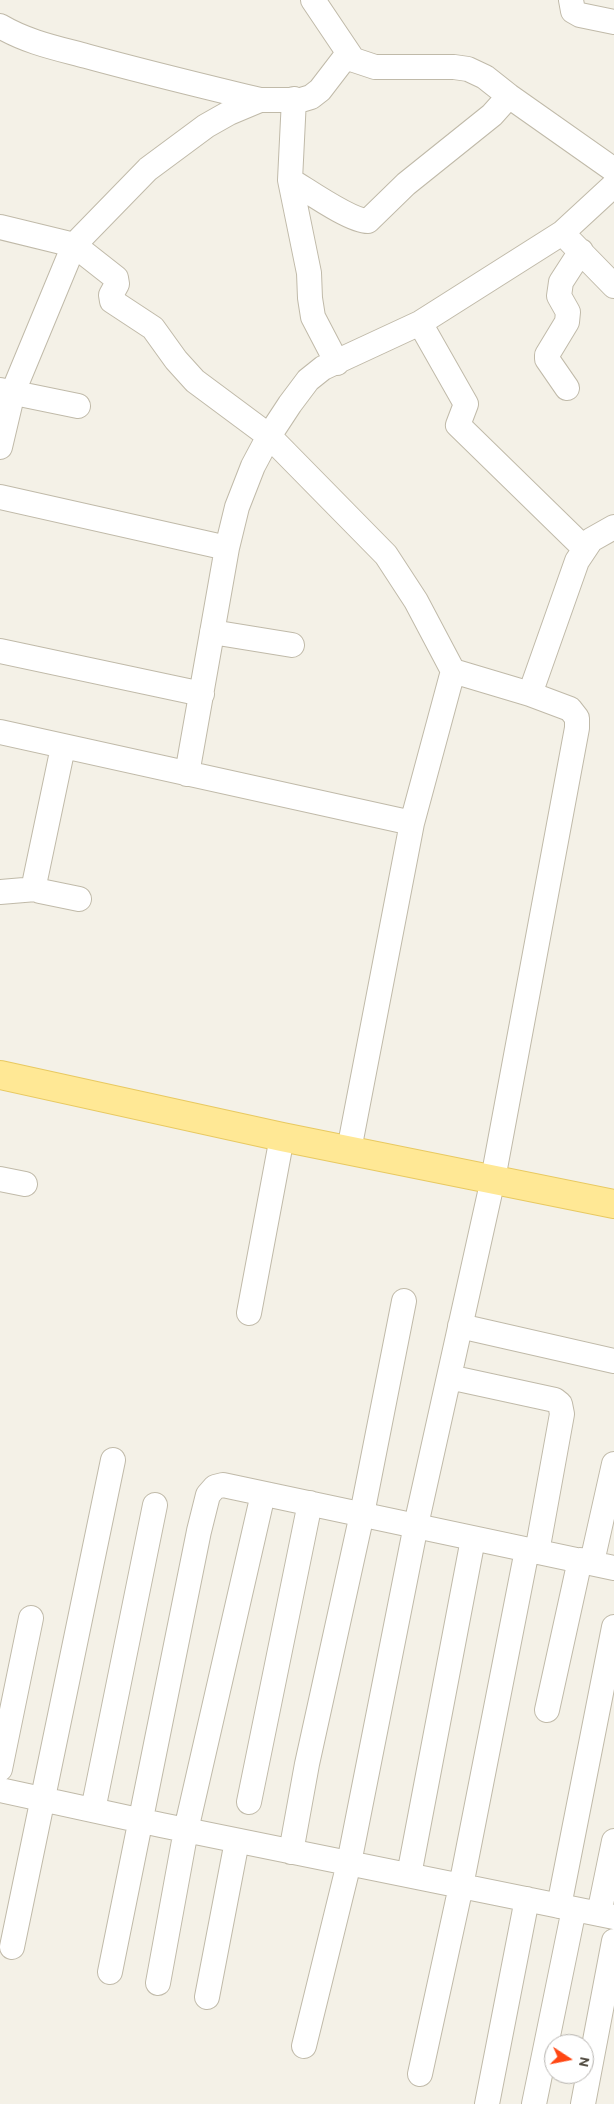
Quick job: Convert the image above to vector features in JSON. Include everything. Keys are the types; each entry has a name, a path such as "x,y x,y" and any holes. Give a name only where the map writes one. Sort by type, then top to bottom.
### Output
{"main road":[{"path":"0,1075 282,1137 614,1204"}],"street":[{"path":"313,0 352,58"},
{"path":"571,0 573,12 614,22"},
{"path":"0,26 28,40 48,46 129,69 260,100 310,97 320,90 343,60 352,58 375,67 454,67 468,69 485,77 614,170"},
{"path":"290,180 347,214 362,221 368,221 406,184 469,135 509,96"},
{"path":"294,99 290,180 309,273 310,298 314,317 338,363"},
{"path":"0,447 7,391 74,245 148,169 177,146 228,113 260,100"},
{"path":"188,774 227,548 237,507 253,466 269,436 308,380 323,368 338,363 420,323 562,233 614,185"},
{"path":"0,228 74,245 116,278 117,284 110,297 112,301 153,328 176,360 195,381 269,436 386,555 416,601 453,671 412,822 349,1150"},
{"path":"562,233 614,286"},
{"path":"567,388 547,359 547,355 568,322 568,312 559,296 561,282 581,251"},
{"path":"420,323 466,404 458,424 584,548"},
{"path":"7,391 78,406"},
{"path":"0,497 227,548"},
{"path":"530,694 577,561 591,540 614,527"},
{"path":"212,632 292,646"},
{"path":"0,651 202,694"},
{"path":"304,2046 349,1863 416,1526 493,1179 577,728 577,718 570,709 530,694 453,671"},
{"path":"0,732 412,822"},
{"path":"36,889 34,885 35,873 63,747"},
{"path":"0,892 36,889 40,892 79,899"},
{"path":"249,1313 282,1137"},
{"path":"0,1179 25,1184"},
{"path":"291,1852 307,1764 362,1514 404,1301"},
{"path":"460,1326 614,1361"},
{"path":"420,2074 562,1414 560,1404 555,1400 449,1377"},
{"path":"12,1946 112,1460"},
{"path":"547,1710 595,1563 614,1464"},
{"path":"110,1972 199,1531 208,1495 215,1486 223,1485 473,1539 595,1563"},
{"path":"158,1982 186,1830 263,1494"},
{"path":"249,1802 310,1503"},
{"path":"93,1810 156,1505"},
{"path":"409,1876 473,1539"},
{"path":"0,1769 31,1618"},
{"path":"534,2104 614,1627"},
{"path":"0,1790 238,1841 607,1916 614,1841"},
{"path":"207,1997 238,1841"},
{"path":"487,2104 528,1900"},
{"path":"583,2104 614,1941"}]}
